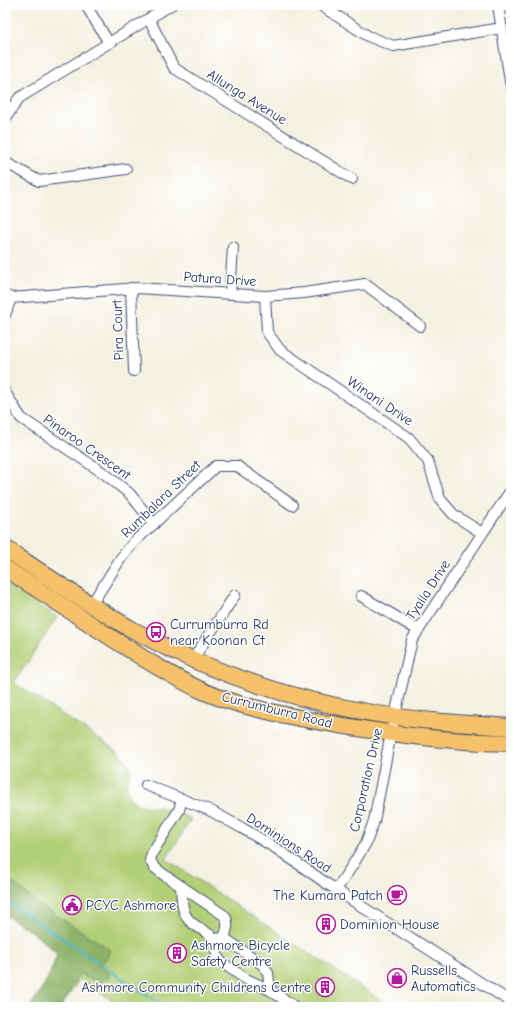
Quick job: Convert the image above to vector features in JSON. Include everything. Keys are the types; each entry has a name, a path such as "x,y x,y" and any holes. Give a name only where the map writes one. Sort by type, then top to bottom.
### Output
{"main road":[{"name":"Currumburra Road","path":"5,548 91,605 137,632 193,659 233,676 277,691 319,702 372,713 459,724 511,727"},
{"name":"Currumburra Road","path":"5,568 133,652 176,677 206,692 228,700 278,714 355,729 474,742 511,743"},
{"path":"91,605 90,610 92,615 133,652"}],"street":[{"path":"5,118 19,98 171,5"},
{"path":"320,5 368,36 393,46 502,28"},
{"path":"498,5 511,87"},
{"path":"87,7 109,43"},
{"name":"Allunga Avenue","path":"149,19 174,68 352,178"},
{"path":"5,162 39,181 126,169"},
{"path":"230,294 233,247"},
{"name":"Patura Drive","path":"8,296 131,288 265,296 304,293 365,284 420,326"},
{"name":"Pira Court","path":"131,288 134,371"},
{"path":"5,315 8,296"},
{"name":"Winani Drive","path":"265,296 267,332 280,350 409,438 428,461 440,498 454,515 482,534"},
{"name":"Pinaroo Crescent","path":"5,392 21,418 106,474 130,494 154,524"},
{"name":"Rumbalara Street","path":"91,605 121,558 154,524 216,466 237,466 292,505"},
{"name":"Tyalla Drive","path":"395,716 412,640 511,490"},
{"path":"193,659 235,595"},
{"path":"361,596 418,630"},
{"name":"Corporation Drive","path":"336,890 366,843 372,827 395,716"},
{"name":"Dominions Road","path":"146,786 209,810 242,828 509,1003"},
{"path":"182,799 179,810 152,853 150,860 154,867 225,916 228,928 220,938 217,956 221,962 246,979 270,990 295,1007"},
{"path":"181,886 185,915 191,922 262,964 268,973 270,990"}],"green space":[{"path":"5,583 57,617 14,683 119,752 132,769 128,779 127,788 133,801 144,806 159,807 169,810 191,819 166,859 391,1007 122,1007 80,979 61,1007 30,1007 65,953 5,914"},
{"path":"5,879 10,881 40,905 111,950 99,966 110,974 108,979 99,982 85,977 81,973 77,977 61,1007 29,1007 46,982 53,967 57,953 32,932 5,915"}],"waterway":[{"path":"5,900 165,1007"}],"place":[{"name":"Currumburra Rd near Koonan Ct","path":"156,632"},
{"name":"The Kumara Patch","path":"397,895"},
{"name":"PCYC Ashmore","path":"72,905"},
{"name":"Dominion House","path":"326,924"},
{"name":"Ashmore Bicycle Safety Centre","path":"177,953"},
{"name":"Russells Automatics","path":"397,978"},
{"name":"Ashmore Community Childrens Centre","path":"325,987"}]}
